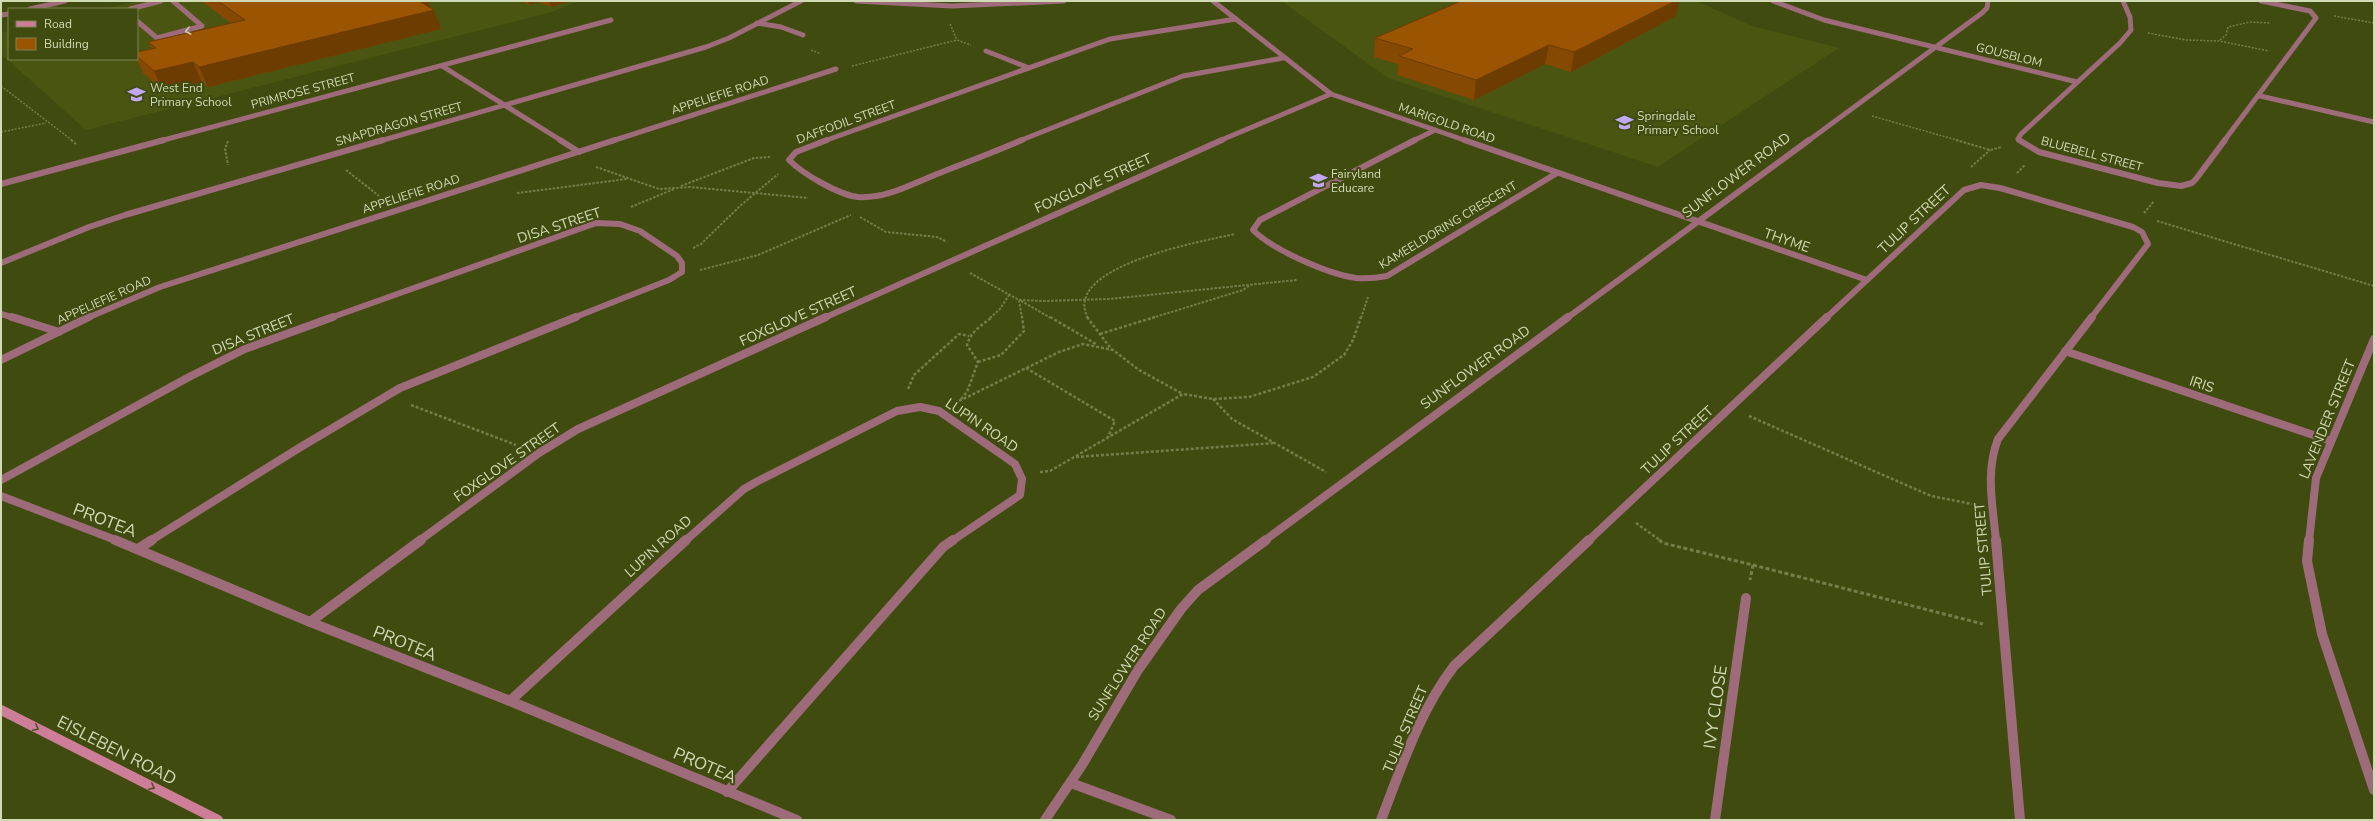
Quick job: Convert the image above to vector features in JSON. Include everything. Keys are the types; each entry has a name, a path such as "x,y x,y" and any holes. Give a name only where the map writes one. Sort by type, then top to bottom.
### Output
{"main road":[{"name":"EISLEBEN ROAD","path":"1,710 218,820"}],"street":[{"path":"34,8 65,1"},
{"path":"134,8 161,1"},
{"path":"138,22 157,38 202,26 173,1"},
{"name":"SNAPDRAGON STREET","path":"1,263 89,227 125,215 706,47 801,1"},
{"path":"856,1 952,6 1064,1"},
{"name":"MARIGOLD ROAD","path":"1213,1 1312,82 1331,94 1699,222"},
{"name":"GOUSBLOM","path":"1773,1 1824,20 2077,82"},
{"name":"SUNFLOWER ROAD","path":"1045,820 1071,783 1111,713 1180,609 1216,576 1982,13 1987,8 1988,1"},
{"path":"2123,1 2130,17 2131,30"},
{"path":"2261,1 2297,7 2313,14"},
{"name":"BLUEBELL STREET","path":"2131,30 2021,134 2018,139 2020,143 2039,152 2169,185 2186,185 2196,179 2260,96 2316,18 2313,14"},
{"name":"DAFFODIL STREET","path":"1236,19 1123,35 805,148 792,155 790,160 798,168 848,195 866,197 890,193 1183,76 1283,58"},
{"name":"PRIMROSE STREET","path":"1,184 611,20"},
{"path":"757,23 781,26 802,35"},
{"path":"986,52 1029,68"},
{"path":"442,66 507,105 579,152"},
{"name":"APPELIEFIE ROAD","path":"1,360 160,286 836,70"},
{"name":"FOXGLOVE STREET","path":"310,622 539,453 578,429 1206,147 1331,94"},
{"path":"2260,96 2374,122"},
{"path":"1253,230 1260,220 1435,130"},
{"name":"KAMEELDORING CRESCENT","path":"1253,230 1265,240 1341,275 1365,280 1387,276 1557,173"},
{"name":"TULIP STREET","path":"1381,820 1428,703 1438,684 1454,666 1964,190 1981,185 2000,188 2121,223 2142,232 2147,239 2148,244 1998,439 1993,452 1991,468 1992,509 2020,820"},
{"name":"DISA STREET","path":"1,480 189,377 245,349 596,224 614,222 631,226 677,256"},
{"name":"THYME","path":"1699,222 1867,280"},
{"path":"138,549 384,396 429,375 669,280 682,272 682,263 677,256"},
{"path":"1,314 59,332"},
{"name":"LAVENDER STREET","path":"2374,339 2316,478 2307,561 2322,634 2374,790"},
{"name":"IRIS","path":"2065,351 2331,441"},
{"name":"LUPIN ROAD","path":"510,701 711,517 744,489 897,411 920,407 939,411 1015,464 1021,472 1024,484 1020,495 943,547 727,792"},
{"name":"PROTEA","path":"1,496 138,549 310,622 510,701 797,820"},
{"name":"IVY CLOSE","path":"1715,820 1746,598"},
{"path":"1071,783 1171,820"}],"path":[{"path":"2313,14 2344,17 2374,23"},
{"path":"952,19 950,22 957,40"},
{"path":"2219,41 2226,35 2228,27 2250,22 2310,27"},
{"path":"2131,30 2186,40 2219,41 2289,56"},
{"path":"802,35 800,46 830,58 836,62 836,70 957,40 986,52"},
{"path":"1,86 46,122 80,146"},
{"path":"1850,110 1990,150 2020,143"},
{"path":"228,169 225,149 232,128 245,118"},
{"path":"1,132 46,122"},
{"path":"579,152 589,165 659,189 690,187 814,198"},
{"path":"2000,188 2039,152"},
{"path":"614,222 633,206 754,158 792,155"},
{"path":"677,256 701,244 779,173 798,168"},
{"path":"511,194 627,178"},
{"path":"2148,218 2141,216 2169,185"},
{"path":"682,272 718,267 854,214 886,232 937,237 969,254"},
{"path":"2156,220 2374,286"},
{"path":"1253,230 1179,247 1136,260 1098,282 1084,295 1083,307 1100,334 1113,350 1139,370 1182,394 1213,399 1255,395 1313,377 1333,365 1344,355 1357,328 1368,297 1370,288 1365,280"},
{"path":"951,262 1098,345 1113,350"},
{"path":"1019,300 1043,301 1084,299 1301,279"},
{"path":"1100,334 1216,299 1243,290 1251,284"},
{"path":"978,362 968,345 969,336 976,328 999,311 1009,294"},
{"path":"978,362 1001,355 1024,331 1019,300"},
{"path":"897,411 914,375 959,334 969,336"},
{"path":"939,411 1059,352 1083,344 1098,345"},
{"path":"960,401 967,392 978,362"},
{"path":"1026,368 1115,421 1108,438"},
{"path":"1021,472 1050,471 1182,394"},
{"path":"384,396 539,453"},
{"path":"1213,399 1232,419 1344,482"},
{"path":"1731,407 1931,496 1992,509"},
{"path":"1074,458 1275,443"},
{"path":"1620,511 1663,543 1925,610 2003,628"},
{"path":"1746,598 1753,565"}],"shaded area":[{"name":"West End Primary School","path":"138,1 579,1 552,12 86,130 1,54 1,33 8,31 8,60 138,60 138,8 108,8"},
{"name":"Springdale Primary School","path":"1281,1 1697,1 1752,26 1839,48 1658,167 1388,78"}],"building":[{"path":"218,1 419,1 434,10 199,67 193,62 154,71 138,57 138,52 156,48 148,42 245,20"},
{"path":"1461,1 1675,1 1574,52 1549,45 1476,80 1399,56 1413,49 1375,38"}],"place":[{"name":"West End Primary School","path":"137,95"},
{"name":"Springdale Primary School","path":"1624,123"},
{"name":"Fairyland Educare","path":"1318,181"}]}
